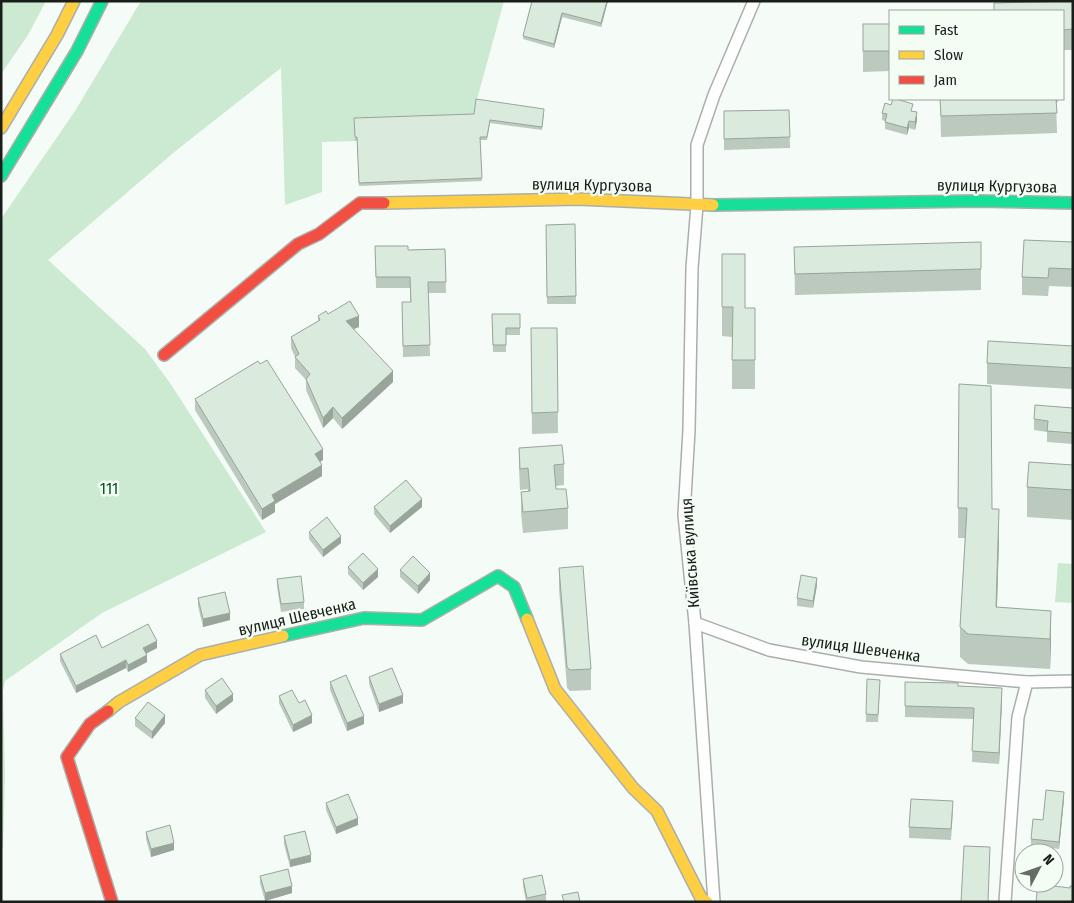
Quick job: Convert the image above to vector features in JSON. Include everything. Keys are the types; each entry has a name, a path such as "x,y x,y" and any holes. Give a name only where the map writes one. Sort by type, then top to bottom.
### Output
{"street":[{"path":"1,128 57,35 74,1"},
{"path":"1,176 77,51 102,1"},
{"name":"Київська вулиця","path":"714,902 695,623 684,515 689,430 692,268 698,205 697,145 714,95 754,1"},
{"name":"вулиця Кургузова","path":"164,355 298,244 319,234 360,203 578,199 698,205 978,200 1073,203"},
{"name":"вулиця Шевченка","path":"112,902 68,757 90,724 118,702 200,655 364,618 422,620 498,576 514,587 555,689 633,788 657,811 701,898 707,902"},
{"name":"вулиця Шевченка","path":"695,623 769,650 861,667 1028,682 1073,681"},
{"path":"1006,902 1018,717 1028,682"}],"green space":[{"path":"1,1 46,1 28,35 1,74"},
{"name":"111","path":"141,1 504,1 476,103 474,118 355,141 322,142 322,192 285,205 281,68 178,149 48,260 145,349 170,383 266,532 102,613 5,681 3,691 5,775 3,848 1,848 1,219 75,111"},
{"path":"1058,563 1073,564 1073,603 1055,602"}],"building":[{"path":"532,1 607,1 601,23 562,13 554,44 523,36"},
{"path":"1073,1 1073,29 1064,30 1064,10 994,10 994,3"},
{"path":"863,24 889,24 889,51 863,51"},
{"path":"476,99 544,109 542,127 490,120 487,137 480,137 482,178 359,183 357,137 355,137 354,118 474,114"},
{"path":"893,100 913,104 911,111 917,112 915,122 909,121 907,128 885,122 887,114 882,113 885,103 891,105"},
{"path":"940,100 1056,100 1057,113 941,116"},
{"path":"789,110 790,137 724,139 724,111"},
{"path":"575,224 576,296 547,297 546,225"},
{"path":"1024,240 1073,242 1073,269 1049,268 1048,278 1022,277"},
{"path":"981,242 981,269 795,274 794,247"},
{"path":"375,246 408,246 408,250 445,249 446,282 428,282 430,345 403,346 402,302 411,302 410,277 376,277"},
{"path":"722,254 745,254 745,308 755,308 755,360 732,360 733,307 722,307"},
{"path":"350,301 359,316 346,321 393,371 342,418 333,407 323,418 306,379 310,374 295,357 299,354 291,337 320,320 318,316 326,311 328,314"},
{"path":"492,314 520,314 520,328 506,328 506,345 493,345"},
{"path":"531,328 557,328 558,412 532,413"},
{"path":"988,341 1073,346 1073,368 987,363"},
{"path":"267,360 323,449 315,454 322,465 272,495 275,501 262,509 195,399 258,361 260,364"},
{"path":"959,384 991,386 992,509 999,509 996,607 1051,611 1050,639 968,634 960,627 967,508 958,508"},
{"path":"1035,405 1073,408 1073,433 1047,431 1048,421 1034,419"},
{"path":"562,445 564,464 554,465 556,489 566,489 568,508 523,512 521,492 530,491 528,468 520,469 519,448"},
{"path":"1029,462 1073,465 1073,490 1027,487"},
{"path":"406,480 422,499 390,526 374,507"},
{"path":"327,517 341,536 323,550 309,532"},
{"path":"363,553 378,569 363,583 348,567"},
{"path":"413,556 430,573 418,586 400,570"},
{"path":"583,566 591,669 570,670 567,667 559,568"},
{"path":"801,575 817,578 813,601 797,598"},
{"path":"301,576 304,602 281,604 277,579"},
{"path":"225,592 230,613 203,619 198,598"},
{"path":"148,624 157,641 143,648 147,655 128,665 126,660 76,686 60,654 96,635 102,648"},
{"path":"392,668 403,695 379,704 369,677"},
{"path":"346,675 364,716 347,723 330,682"},
{"path":"222,678 233,694 216,706 205,690"},
{"path":"867,679 880,680 878,715 866,714"},
{"path":"905,682 958,683 958,686 1002,688 999,753 972,751 974,708 905,706"},
{"path":"292,690 299,703 305,700 312,715 293,725 279,696"},
{"path":"148,702 165,715 152,732 135,718"},
{"path":"1046,790 1064,792 1059,842 1031,839 1033,819 1043,820"},
{"path":"348,794 358,818 336,827 326,803"},
{"path":"911,799 953,801 951,829 909,827"},
{"path":"170,825 174,843 151,849 146,832"},
{"path":"305,831 311,855 290,860 284,836"},
{"path":"964,846 990,847 988,902 961,902"},
{"path":"288,869 292,886 265,893 260,876"},
{"path":"542,875 546,894 527,898 523,879"},
{"path":"1070,886 1073,886 1073,902 1036,902 1037,893 1064,893 1064,887 1070,888"},
{"path":"578,892 580,902 564,902 562,895"}],"traffic: fast":[{"path":"1,176 77,51 102,1"},
{"path":"713,205 978,201 1073,203"},
{"path":"283,636 364,618 422,620 498,576 514,587 527,619"}],"traffic: slow":[{"path":"1,128 57,35 74,1"},
{"path":"384,203 578,199 713,205"},
{"path":"527,619 555,689 633,788 657,811 701,898 707,902"},
{"path":"108,711 119,702 200,655 283,636"}],"traffic: jam":[{"path":"164,355 298,244 319,234 360,203 384,203"},
{"path":"108,711 90,724 67,757 112,902"}]}
